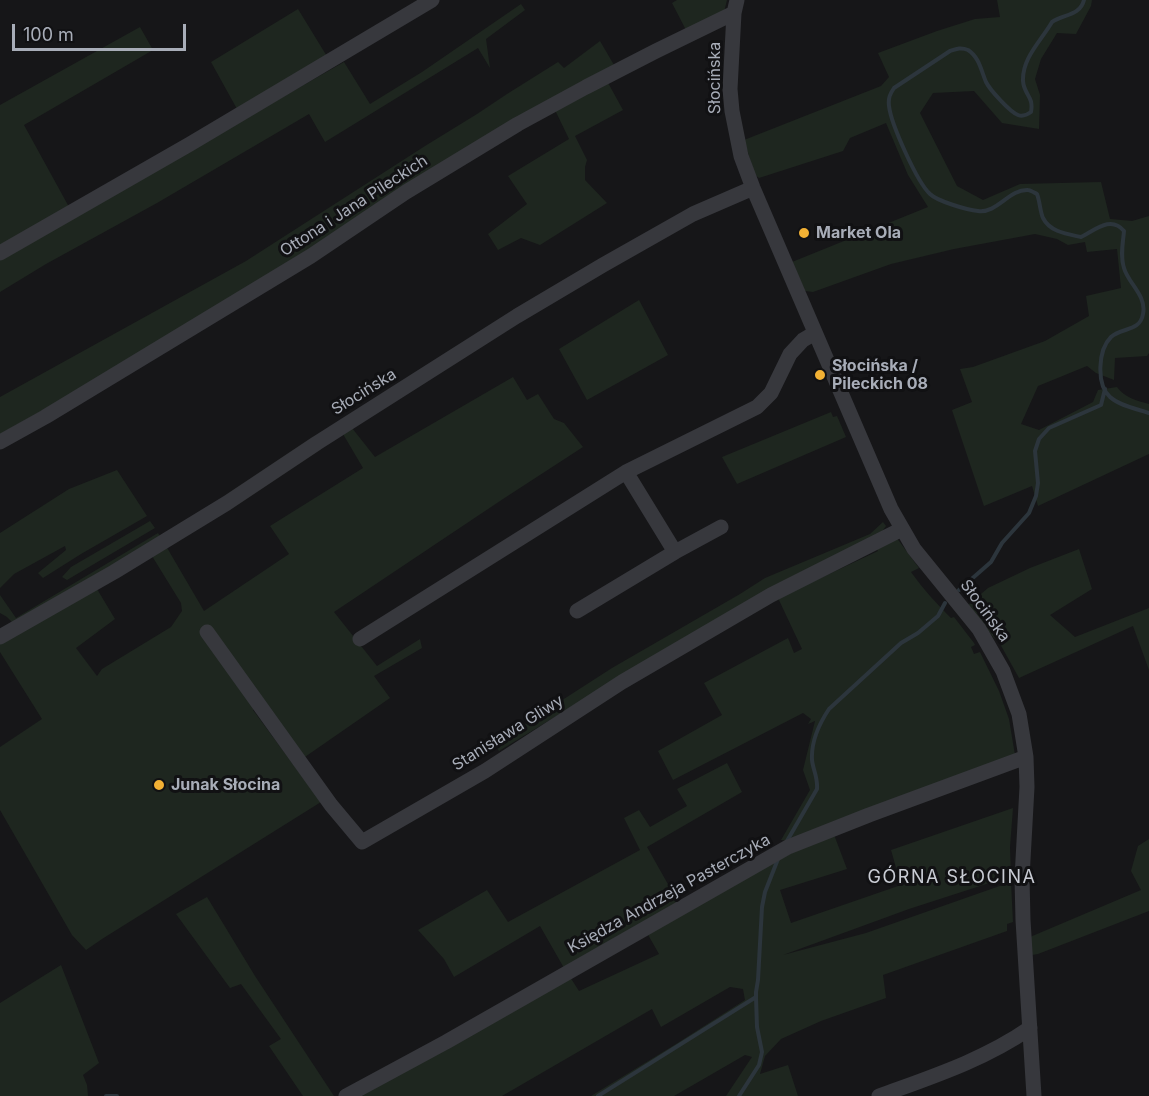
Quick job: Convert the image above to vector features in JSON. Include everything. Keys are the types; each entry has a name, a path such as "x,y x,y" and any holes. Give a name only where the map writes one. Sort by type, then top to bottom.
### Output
{"street":[{"path":"0,253 190,144 432,0"},
{"name":"Słocińska","path":"735,7 730,89 732,111 741,156 753,188 882,490 914,549 979,629 995,654 1011,689 1018,714 1026,757 1027,788 1022,874 1023,920 1034,1096"},
{"name":"Ottona i Jana Pileckich","path":"0,442 301,262 406,192 518,124 735,7"},
{"name":"Słocińska","path":"0,637 190,526 517,316 603,264 693,214 753,188"},
{"path":"360,639 626,472 757,407 771,393 790,354 803,340 815,333"},
{"path":"626,472 675,552"},
{"path":"577,611 721,527"},
{"name":"Stanisława Gliwy","path":"207,632 331,805 362,842 485,771 622,682 771,595 902,529"},
{"name":"Księdza Andrzeja Pasterczyka","path":"346,1096 446,1042 788,847 1026,757"},
{"path":"879,1096 987,1054 1030,1028"}],"shaded area":[{"path":"677,0 727,0 724,12 686,30 672,3"},
{"path":"997,0 1092,0 1076,34 1057,33 1041,59 1035,79 1040,95 1039,129 1002,123 974,91 933,93 920,113 957,186 983,200 1020,184 1101,182 1110,219 1132,221 1149,216 1149,353 1147,356 1115,358 1114,380 1096,373 1087,366 1038,386 1021,424 1039,430 1093,402 1098,390 1117,387 1127,396 1149,404 1149,454 1038,506 1032,486 984,506 952,410 972,402 960,369 973,367 1045,341 1089,316 1086,296 1121,288 1117,249 1087,252 1085,242 1068,245 1057,239 1035,234 954,249 891,264 813,292 805,291 792,262 928,207 908,175 886,123 850,138 843,151 759,178 755,175 744,140 881,86 889,77 878,53 975,19 1000,17"},
{"path":"521,4 525,10 486,39 490,68 478,48 325,142 309,114 0,292 0,258 344,62 370,104 422,72"},
{"path":"298,9 328,58 237,109 211,62"},
{"path":"140,27 153,50 24,125 69,207 0,246 0,105"},
{"path":"600,41 614,65 107,375 0,434 0,397 246,261 558,62 564,68"},
{"path":"607,81 623,110 575,136 587,160 585,180 607,203 540,245 521,238 498,250 488,234 527,204 508,176 569,139 555,110"},
{"path":"639,300 668,355 587,400 559,349"},
{"path":"513,377 527,400 538,394 554,419 564,423 583,447 334,612 377,666 420,639 422,648 374,676 390,698 302,759 262,704 253,710 321,802 86,950 72,935 0,810 0,747 42,719 0,652 0,641 97,589 115,619 76,648 97,676 102,669 171,627 182,611 181,603 152,556 166,546 204,611 289,554 270,526 363,468 343,434 352,428 375,457"},
{"path":"831,412 833,417 837,416 846,437 737,484 722,457"},
{"path":"117,470 147,516 43,578 38,573 66,550 65,546 14,574 0,588 0,533 69,489"},
{"path":"150,521 155,528 67,580 62,577 71,567"},
{"path":"883,522 886,526 878,537 632,670 499,751 494,744 612,668 765,578 870,534"},
{"path":"158,533 162,539 13,623 0,613 0,595 16,618"},
{"path":"896,537 919,568 911,572 940,607 951,618 954,617 974,643 975,645 971,647 974,654 980,652 999,691 1009,719 1015,755 795,842 781,840 810,790 803,770 815,721 808,724 811,719 803,713 673,780 658,751 722,715 704,683 788,638 794,653 802,649 778,598 878,551 876,548"},
{"path":"1079,549 1092,589 1050,615 1075,637 1149,608 1149,670 1133,626 1019,678 999,642 968,605 988,588 1030,568"},
{"path":"727,763 742,792 647,847 678,902 564,968 540,926 454,977 444,959 418,930 487,890 508,922 640,850 624,818 639,810 650,827 687,806 677,789"},
{"path":"1013,808 1010,847 1011,876 909,909 783,955 866,933 1011,882 1013,922 1007,924 1007,931 883,975 886,998 821,1021 781,1039 765,1056 760,1074 788,1065 798,1096 726,1096 752,1057 745,1055 674,1096 591,1096 745,1000 743,989 730,987 661,1027 652,1009 502,1096 352,1096 570,977 579,991 659,954 647,933 743,878 833,832 847,869 780,890 791,923 901,885 891,850"},
{"path":"1149,839 1149,911 1032,955 1030,937 1141,890 1131,871 1138,846"},
{"path":"207,897 255,976 334,1096 303,1096 269,1046 281,1039 241,984 230,988 176,914"},
{"path":"61,965 99,1063 83,1075 88,1096 0,1096 0,1003"}],"waterway":[{"path":"1084,0 1075,12 1052,22 1029,57 1023,81 1032,107 1028,114 1018,115 1005,105 988,86 975,56 961,48 950,51 894,88 889,106 894,126 905,152 925,188 934,197 960,207 985,211 1015,193 1029,190 1037,194 1046,223 1059,232 1081,237 1108,224 1119,226 1124,231 1123,263 1126,274 1140,295 1143,314 1138,324 1115,334 1107,343 1101,358 1102,384 1114,400 1149,413"},
{"path":"959,590 991,562 1002,543 1029,513 1036,496 1038,483 1035,451 1039,439 1049,428 1101,405 1105,389"},
{"path":"787,841 817,789 812,760 814,740 829,709 901,643 918,633 938,616 945,603"},
{"path":"598,1096 756,997 762,907 765,892 778,859"},
{"path":"739,1096 759,1065 762,1052 757,1027 756,997"},
{"path":"106,1096 117,1096"}],"place":[{"name":"Market Ola","path":"804,233"},
{"name":"Słocińska / Pileckich 08","path":"820,375"},
{"name":"Junak Słocina","path":"159,785"}],"district":[{"name":"GÓRNA SŁOCINA","path":"952,878"}]}
